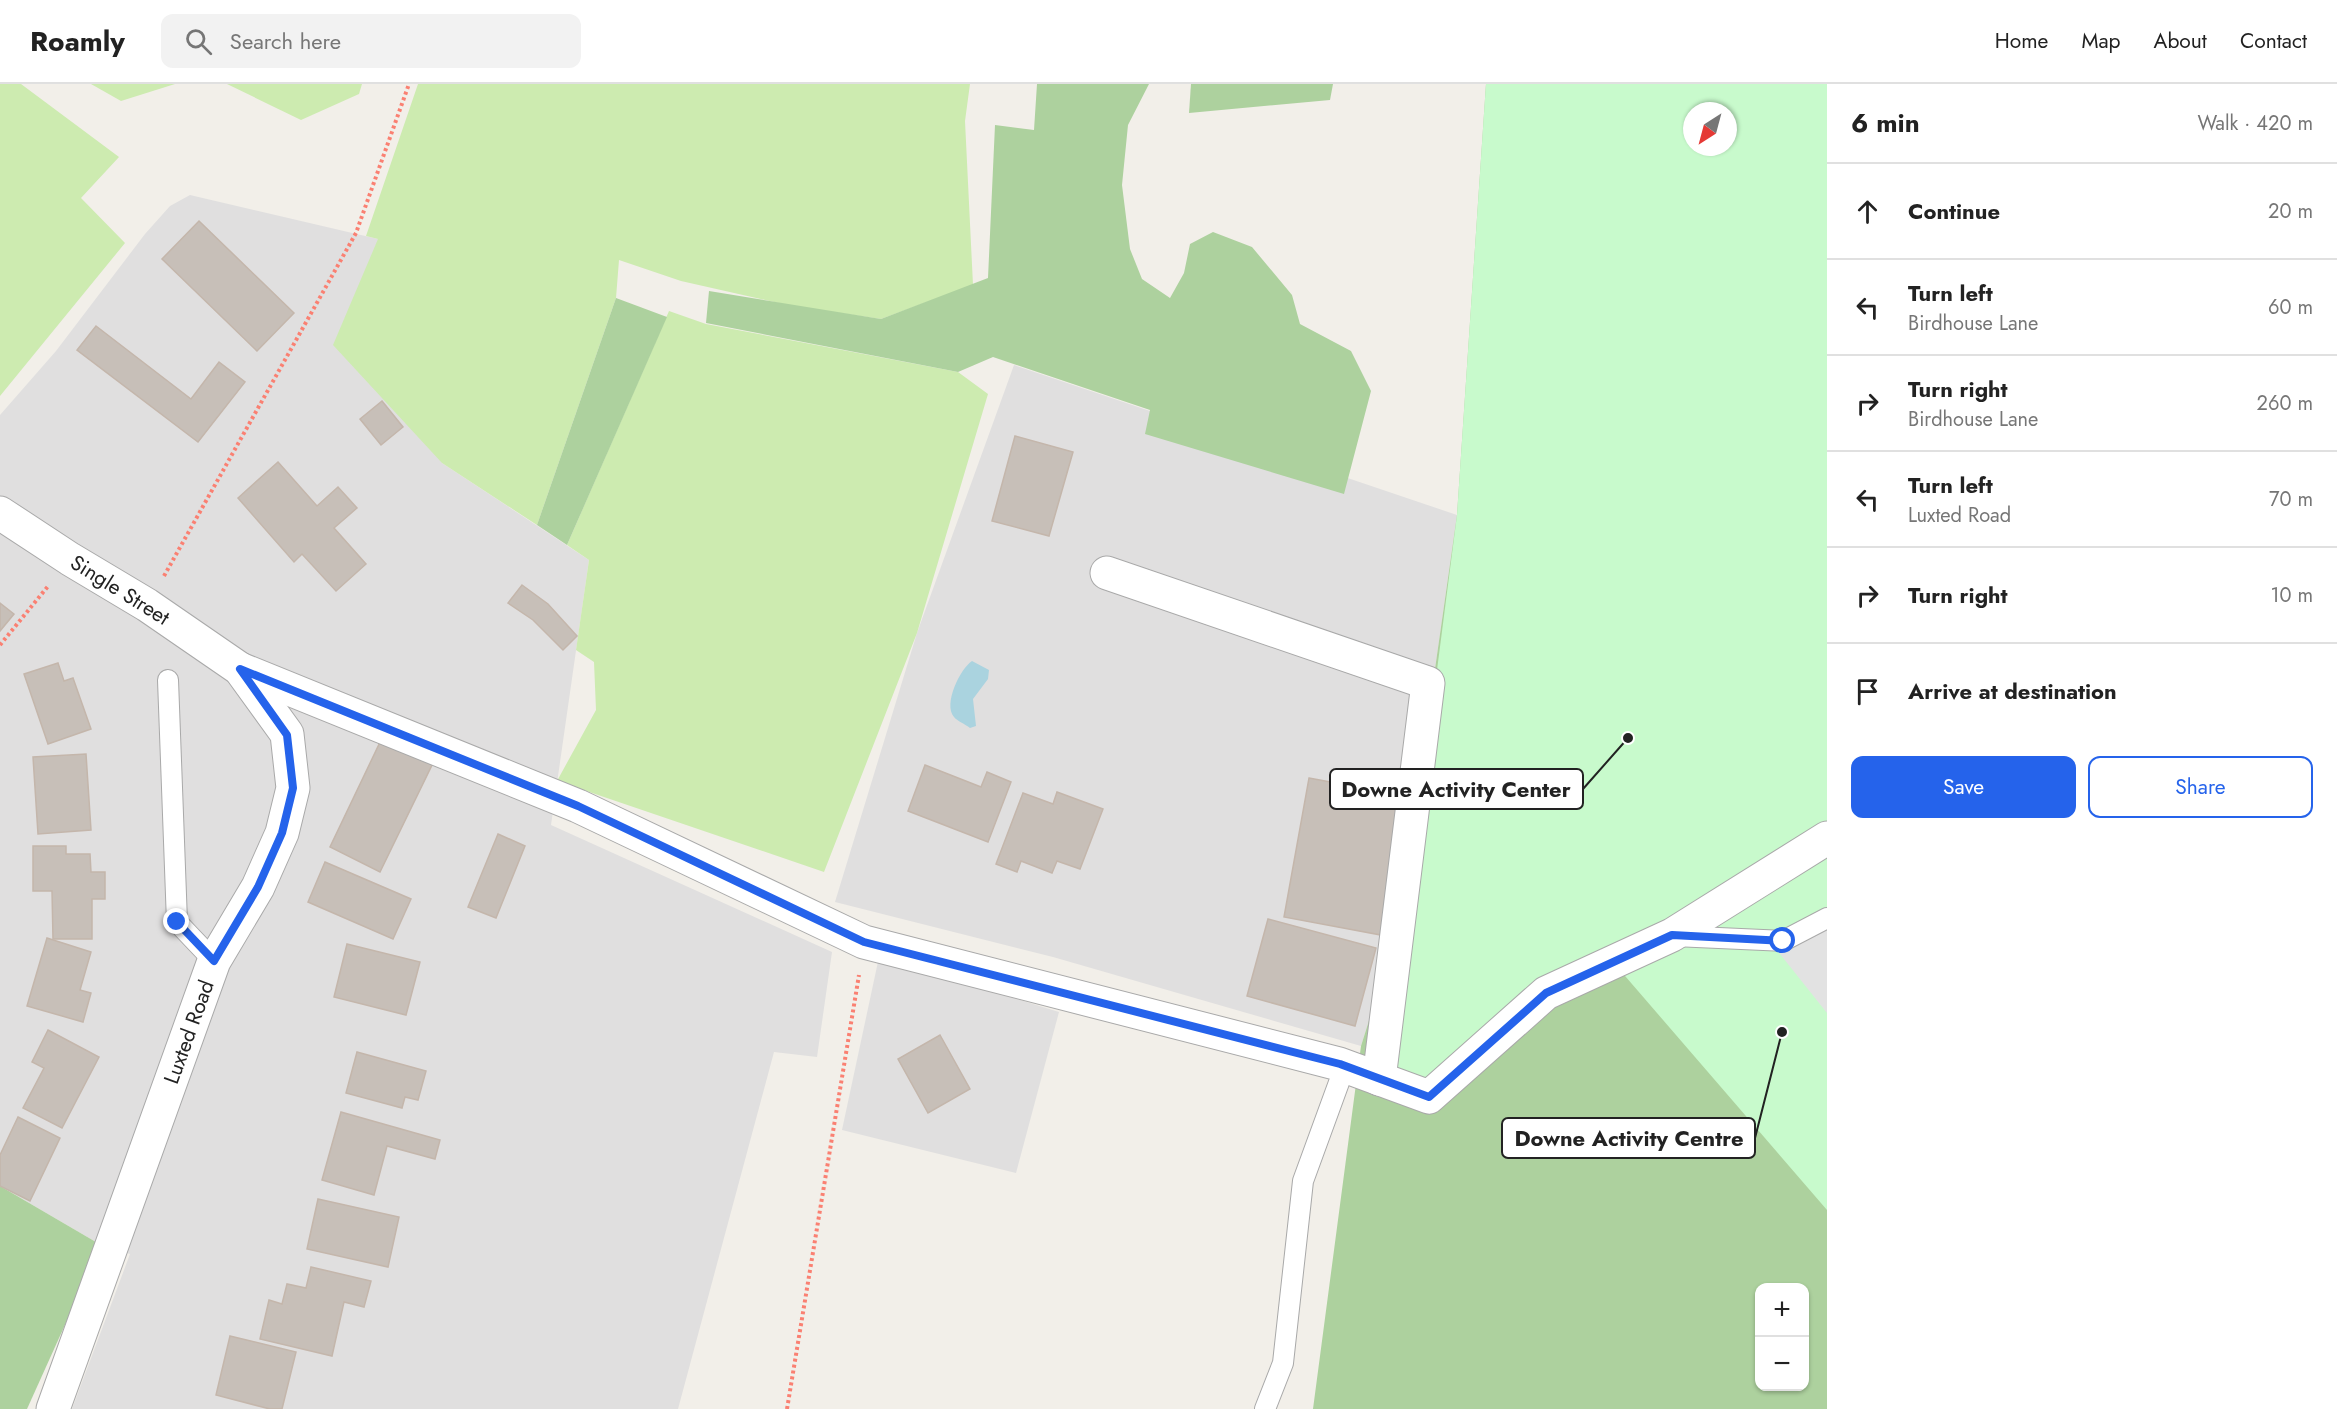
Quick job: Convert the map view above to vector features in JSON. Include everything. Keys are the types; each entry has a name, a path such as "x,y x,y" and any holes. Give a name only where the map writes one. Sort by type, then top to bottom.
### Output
{"street":[{"name":"Single Street","path":"0,513 70,559 147,605 240,669"},
{"path":"1107,573 1428,683 1379,1079"},
{"path":"240,669 578,806 864,942 1345,1066 1429,1097 1546,993 1672,935 1827,838"},
{"name":"Luxted Road","path":"53,1409 214,961 258,887 282,833 293,788 287,735 240,669"}],"lane":[{"path":"168,680 177,922 214,961"},
{"path":"1672,935 1783,941 1827,918"},
{"path":"1265,1409 1283,1363 1303,1181 1345,1066"}],"path":[{"path":"147,605 356,233 409,84"},
{"path":"0,645 70,559"},
{"path":"787,1409 864,942"}],"shaded area":[{"path":"190,195 378,239 442,463 589,560 551,825 832,952 817,1057 774,1052 678,1409 72,1409 130,1254 101,1245 0,1186 0,415 56,351 145,234 170,206"},
{"path":"1014,365 1457,515 1398,928 1361,1046 1053,957 835,902 917,633"},
{"path":"1827,917 1827,1013 1776,949"},
{"path":"879,957 1059,1012 1016,1173 842,1130"}],"green space":[{"path":"0,84 21,84 119,157 81,198 125,243 0,396"},
{"path":"91,84 175,84 121,101"},
{"path":"227,84 362,84 359,94 301,120"},
{"path":"418,84 970,84 965,121 973,285 881,319 792,306 681,281 619,260 616,298 537,525 442,463 333,345 378,239 366,236"},
{"path":"1037,84 1149,84 1128,125 1122,185 1130,249 1142,279 1170,298 1184,273 1190,244 1213,232 1252,247 1292,295 1300,324 1351,351 1371,391 1344,494 1145,434 1150,410 993,357 958,372 706,323 709,291 881,319 988,278 995,125 1034,130"},
{"path":"1191,84 1333,84 1330,100 1189,113"},
{"path":"1486,84 1827,84 1827,1409 1313,1409 1361,1046 1398,928 1457,515"},
{"path":"1486,84 1827,84 1827,1210 1613,962 1429,1097 1384,1081 1457,515"},
{"path":"616,298 667,317 567,545 537,525"},
{"path":"669,311 706,324 958,372 988,394 917,633 824,872 557,781 596,710 594,662 576,650 589,560 567,545"},
{"path":"0,1186 101,1245 27,1409 0,1409"}],"water":[{"path":"972,661 989,670 988,679 973,699 976,726 970,728 954,717 950,704 958,679"}],"building":[{"path":"199,221 294,313 257,351 162,259"},
{"path":"96,326 191,399 219,362 245,382 198,442 77,350"},
{"path":"382,401 403,427 381,445 360,419"},
{"path":"1015,436 1073,452 1049,536 992,521"},
{"path":"278,462 317,506 338,487 357,508 334,528 366,564 336,591 302,554 294,562 238,498"},
{"path":"522,585 548,604 577,636 563,650 533,620 508,603"},
{"path":"0,603 14,614 0,631"},
{"path":"58,663 64,681 73,678 91,729 48,744 24,674"},
{"path":"382,738 433,763 380,872 330,847"},
{"path":"86,754 91,830 38,834 33,757"},
{"path":"925,765 981,787 987,772 1011,782 988,842 908,811"},
{"path":"1309,778 1406,796 1381,935 1284,917"},
{"path":"1057,792 1103,809 1080,869 1057,861 1052,873 1021,861 1017,872 996,864 1023,793 1053,804"},
{"path":"498,834 525,846 496,918 468,907"},
{"path":"33,846 66,846 66,854 90,854 91,872 105,872 105,899 92,899 92,939 53,939 52,891 33,891"},
{"path":"325,862 411,899 393,939 308,902"},
{"path":"1268,919 1376,948 1355,1026 1247,996"},
{"path":"47,938 91,952 80,990 91,993 83,1022 27,1006"},
{"path":"347,944 420,962 406,1015 334,997"},
{"path":"48,1030 99,1057 62,1128 23,1108 44,1068 32,1062"},
{"path":"940,1035 970,1089 928,1113 898,1059"},
{"path":"357,1052 426,1071 418,1100 405,1097 402,1108 346,1093"},
{"path":"341,1112 440,1140 435,1159 387,1146 374,1195 322,1180"},
{"path":"18,1117 60,1138 30,1201 0,1186 0,1155"},
{"path":"318,1199 399,1217 388,1267 307,1249"},
{"path":"311,1267 371,1281 364,1307 344,1302 332,1356 260,1339 269,1300 282,1304 287,1284 306,1288"},
{"path":"230,1336 296,1352 282,1409 270,1409 216,1395"}],"place":[{"name":"Downe Activity Center","path":"1628,738"},
{"name":"Downe Activity Centre","path":"1782,1032"}],"route":[{"path":"177,922 214,961 258,887 282,833 293,788 287,735 240,669 578,806 864,942 1340,1064 1429,1097 1546,993 1672,935 1783,941"}]}
